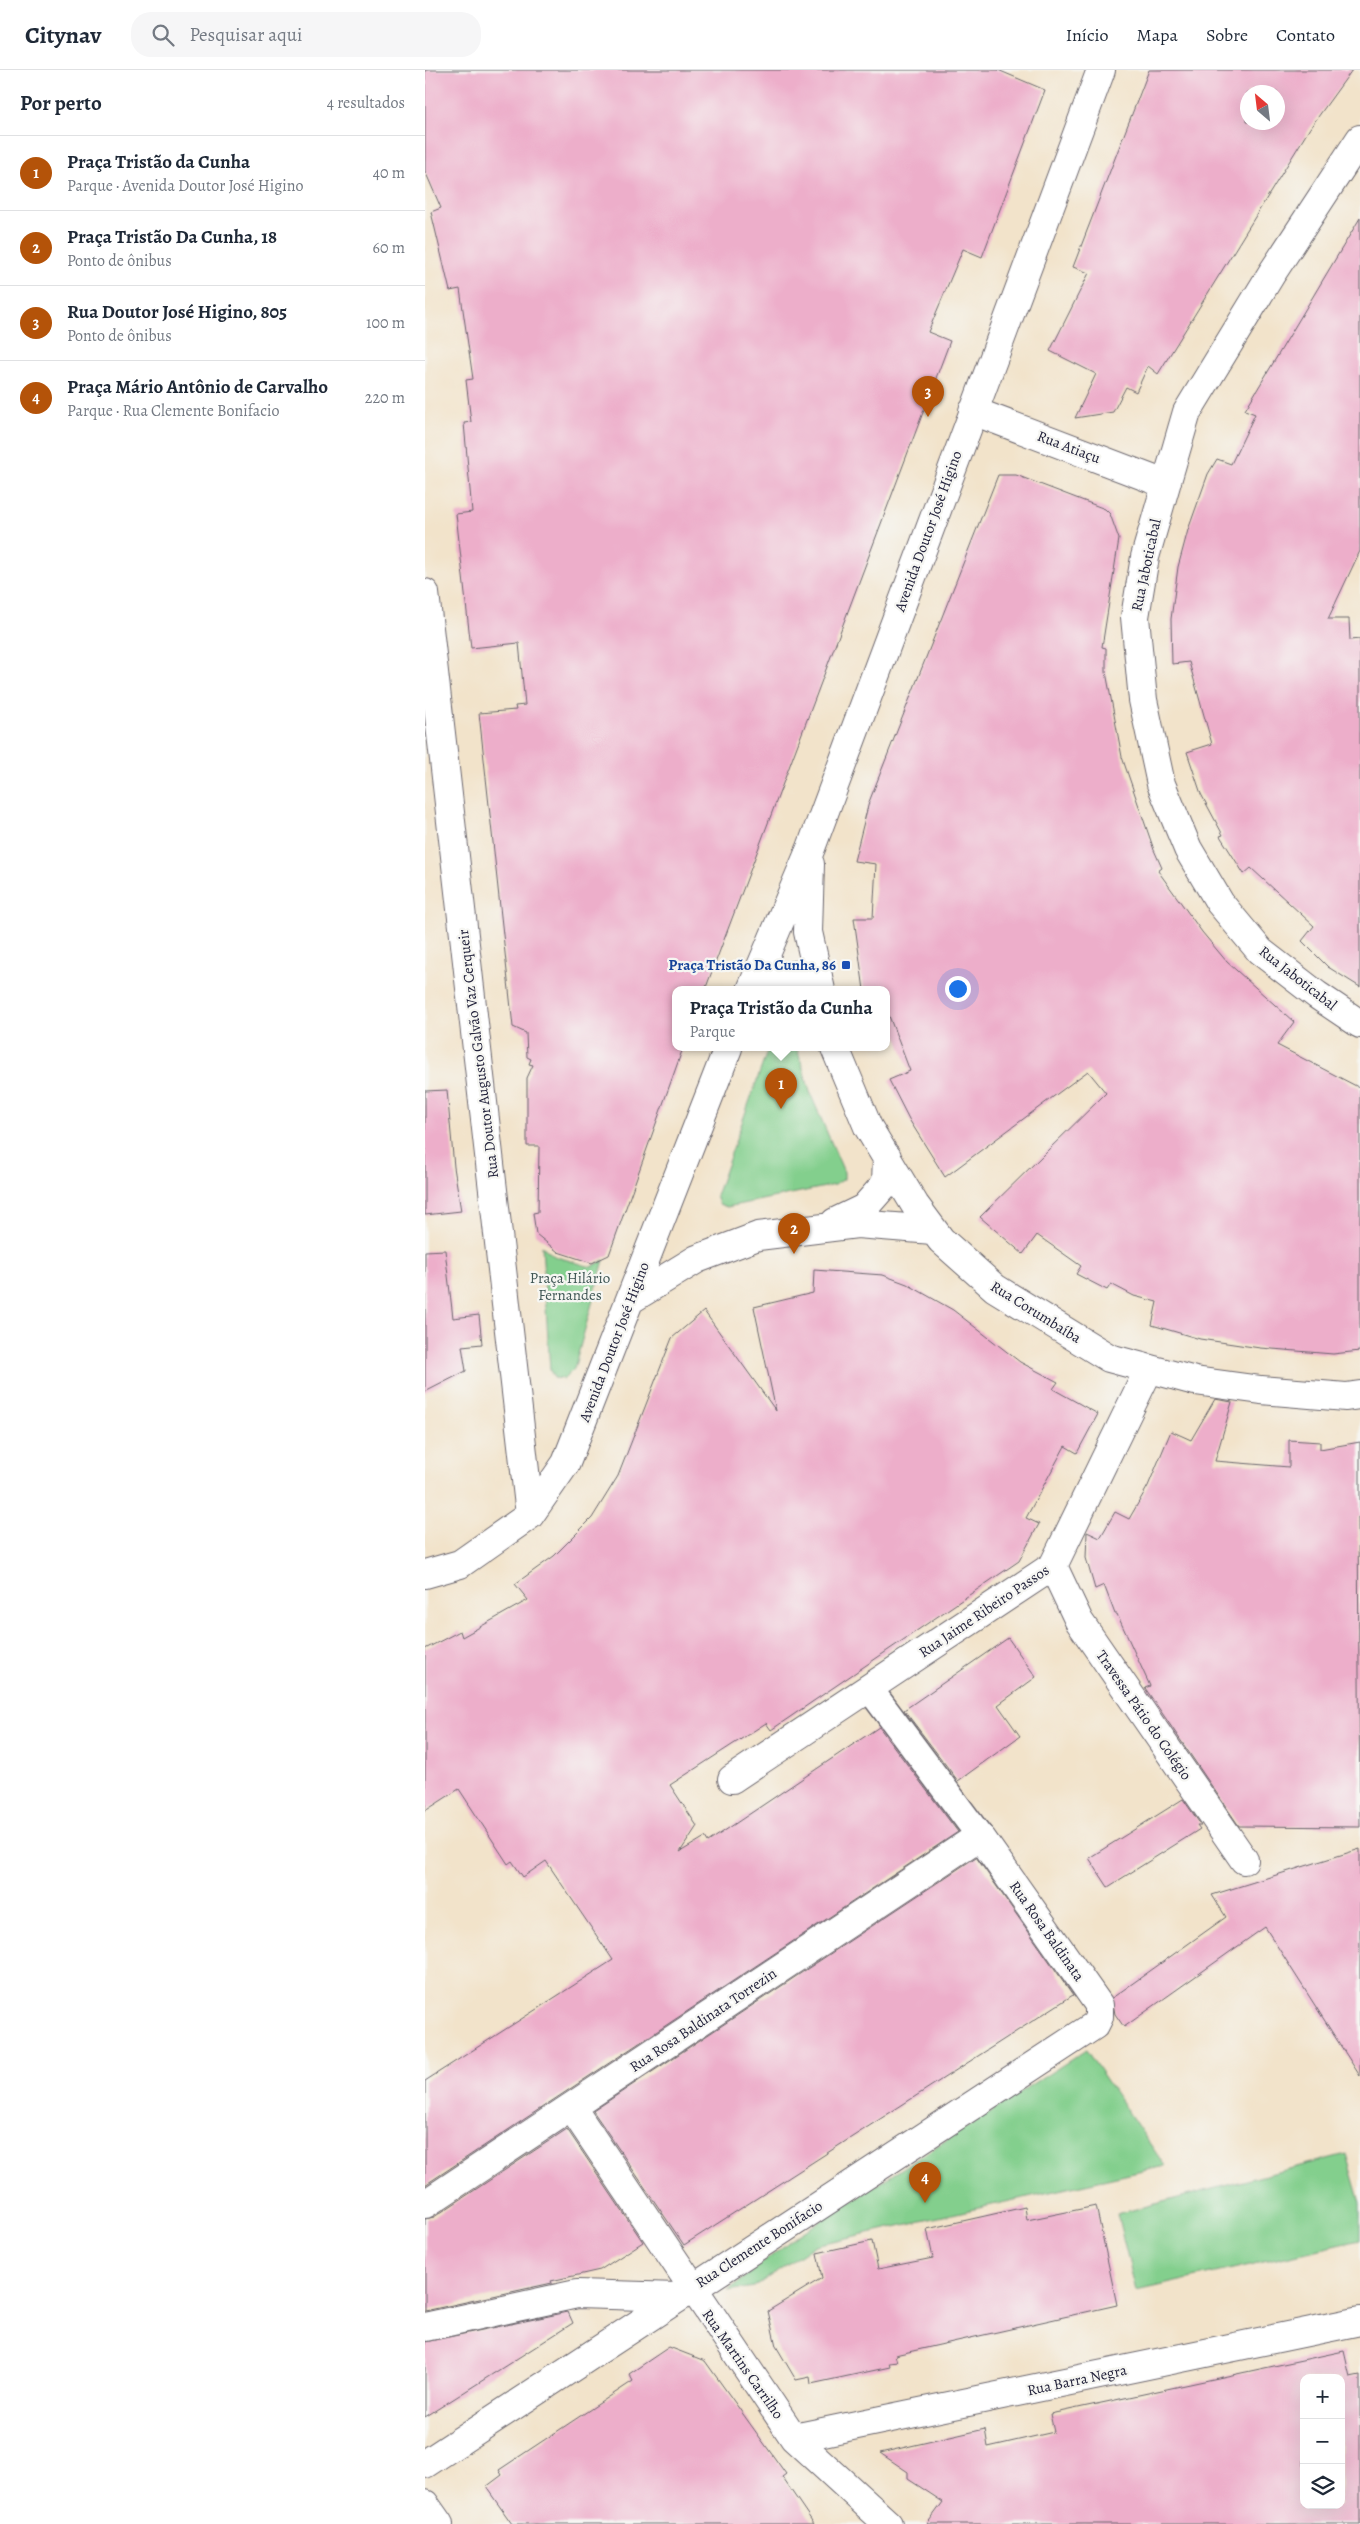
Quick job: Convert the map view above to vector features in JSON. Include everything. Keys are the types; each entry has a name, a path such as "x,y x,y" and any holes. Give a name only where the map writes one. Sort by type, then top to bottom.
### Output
{"street":[{"name":"Avenida Doutor José Higino","path":"752,986 811,848 1101,70"},
{"name":"Rua Jaboticabal","path":"1360,139 1272,273 1187,412 1145,557 1135,617 1143,700 1161,784 1188,849 1220,903 1261,951 1317,995 1360,1024"},
{"name":"Rua Atiaçu","path":"973,411 1165,484"},
{"name":"Rua Doutor Augusto Galvão Vaz Cerqueir","path":"425,593 530,1515"},
{"path":"811,848 809,932 819,983"},
{"path":"758,986 783,976 805,974 819,983"},
{"name":"Avenida Doutor José Higino","path":"425,1574 460,1564 530,1515 566,1463 728,1051"},
{"name":"Rua Corumbaíba","path":"836,1051 868,1127 933,1230 941,1240 995,1288 1109,1358 1195,1381 1261,1390 1346,1397 1360,1394"},
{"path":"827,1226 865,1208 886,1183 887,1157"},
{"path":"630,1300 707,1254 758,1236 827,1226 857,1224 933,1230"},
{"name":"Rua Jaime Ribeiro Passos","path":"732,1779 1053,1566 1149,1369"},
{"name":"Travessa Pátio do Colégio","path":"1053,1566 1079,1621 1245,1860"},
{"path":"869,1688 982,1839"},
{"name":"Rua Rosa Baldinata","path":"982,1839 1097,2001 1099,2017 1095,2025"},
{"name":"Rua Rosa Baldinata Torrezin","path":"425,2204 572,2108 968,1842 982,1839"},
{"name":"Rua Clemente Bonifacio","path":"425,2464 1095,2025"},
{"name":"Rua Martins Carrilho","path":"572,2108 685,2293 794,2438 888,2524"},
{"path":"425,2327 577,2294 685,2293"},
{"name":"Rua Barra Negra","path":"794,2438 1360,2321"},
{"path":"425,2504 439,2524"}],"green space":[{"path":"767,1051 798,1051 811,1095 844,1172 844,1179 835,1185 727,1207 719,1204 716,1196"},
{"name":"Praça Hilário Fernandes","path":"542,1246 554,1256 591,1267 604,1260 574,1369 564,1379 554,1378 550,1370"},
{"path":"1086,2050 1165,2166 815,2245 754,2287 728,2291 791,2240"},
{"path":"1346,2154 1360,2203 1360,2240 1136,2291 1117,2214"}],"building":[{"path":"425,70 998,70 1045,90 982,257 963,249 928,332 950,341 707,986 672,986 672,1051 682,1051 609,1255 592,1263 558,1252 536,1234 533,1213 538,1212 539,1146 527,1146 527,1078 533,1065 529,1064 531,1059 527,1057 526,1033 513,1027 479,713 516,710 515,706 525,705 519,643 471,648 456,514 472,512 464,423 471,422 466,380 473,379 460,289 450,291 431,212 441,208 425,171"},
{"path":"1149,70 1352,70 1310,128 1158,374 1148,366 1136,392 1126,387 1113,412 1075,418 1096,374 1050,351 1089,273 1073,267"},
{"path":"1360,218 1360,551 1328,619 1349,619 1350,640 1360,639 1360,987 1328,967 1302,941 1314,926 1251,868 1244,874 1220,836 1223,835 1201,794 1187,752 1212,744 1189,662 1172,664 1171,619 1178,567 1188,530 1208,474 1217,459 1231,464 1255,414 1245,410"},
{"path":"998,475 1016,475 1105,509 1110,514 1119,539 1102,647 1106,648 1106,672 1122,757 1162,868 1158,871 1202,932 1227,962 1294,1022 1277,1045 1360,1088 1360,1351 1333,1354 1260,1348 1200,1339 1152,1325 1157,1302 1134,1296 1111,1284 1107,1290 1076,1274 1081,1266 1037,1235 1023,1254 980,1217 1106,1093 1088,1071 945,1177 910,1121 889,1080 910,1071 890,1018 890,986 863,986 854,918 873,918 876,864 854,861 869,802"},
{"path":"447,1090 454,1167 461,1211 425,1215 425,1091"},
{"path":"445,1250 453,1318 479,1315 482,1344 462,1346 466,1371 425,1392 425,1251"},
{"path":"814,1270 883,1275 907,1284 953,1310 1020,1362 1058,1382 1053,1389 1098,1414 1077,1453 1065,1446 1026,1518 1039,1524 1019,1561 771,1730 766,1723 670,1785 697,1826 680,1852 705,1837 708,1842 879,1727 958,1832 425,2185 425,2081 613,1960 546,1861 523,1877 512,1861 508,1864 459,1789 425,1811 425,1649 460,1631 462,1637 528,1600 515,1584 554,1556 592,1518 618,1476 672,1338 704,1311 776,1411 754,1307 813,1293"},
{"path":"1215,1399 1232,1402 1215,1461 1289,1467 1289,1440 1320,1442 1320,1449 1360,1442 1360,1517 1358,1517 1360,1827 1239,1826 1145,1688 1150,1686 1117,1614 1115,1614 1104,1585 1095,1589 1086,1558 1087,1532 1100,1538 1115,1512 1129,1519 1148,1486 1171,1431 1191,1440"},
{"path":"1008,1638 1036,1677 998,1705 1020,1736 958,1781 904,1710"},
{"path":"1183,1799 1201,1825 1197,1825 1200,1829 1108,1887 1089,1858"},
{"path":"1360,1849 1360,2076 1265,1927 1124,2027 1115,2014 1112,1998 1226,1917 1212,1895"},
{"path":"976,1857 1073,1995 684,2245 593,2111"},
{"path":"567,2129 643,2242 600,2270 551,2281 552,2283 425,2311 425,2219 434,2217"},
{"path":"1096,2206 1117,2305 895,2355 897,2362 889,2363 890,2367 811,2384 810,2377 796,2380 776,2346 768,2311 822,2278 817,2253 872,2241 878,2269 933,2258 927,2229 1025,2207 1027,2220"},
{"path":"568,2312 573,2323 425,2417 425,2342"},
{"path":"669,2347 705,2361 786,2474 782,2477 814,2524 512,2524 486,2487 502,2475 499,2470 633,2381 629,2374"},
{"path":"1344,2351 1350,2377 1360,2375 1360,2524 927,2524 943,2502 908,2479 908,2472 880,2453 985,2429 988,2447 1054,2432 1050,2414"}],"place":[{"name":"Rua Doutor José Higino, 805","path":"928,417"},
{"name":"Praça Tristão Da Cunha, 86","path":"846,965"},
{"name":"Praça Tristão da Cunha","path":"781,1109"},
{"name":"Praça Tristão Da Cunha, 18","path":"794,1254"},
{"name":"Praça Mário Antônio de Carvalho","path":"925,2203"}]}
